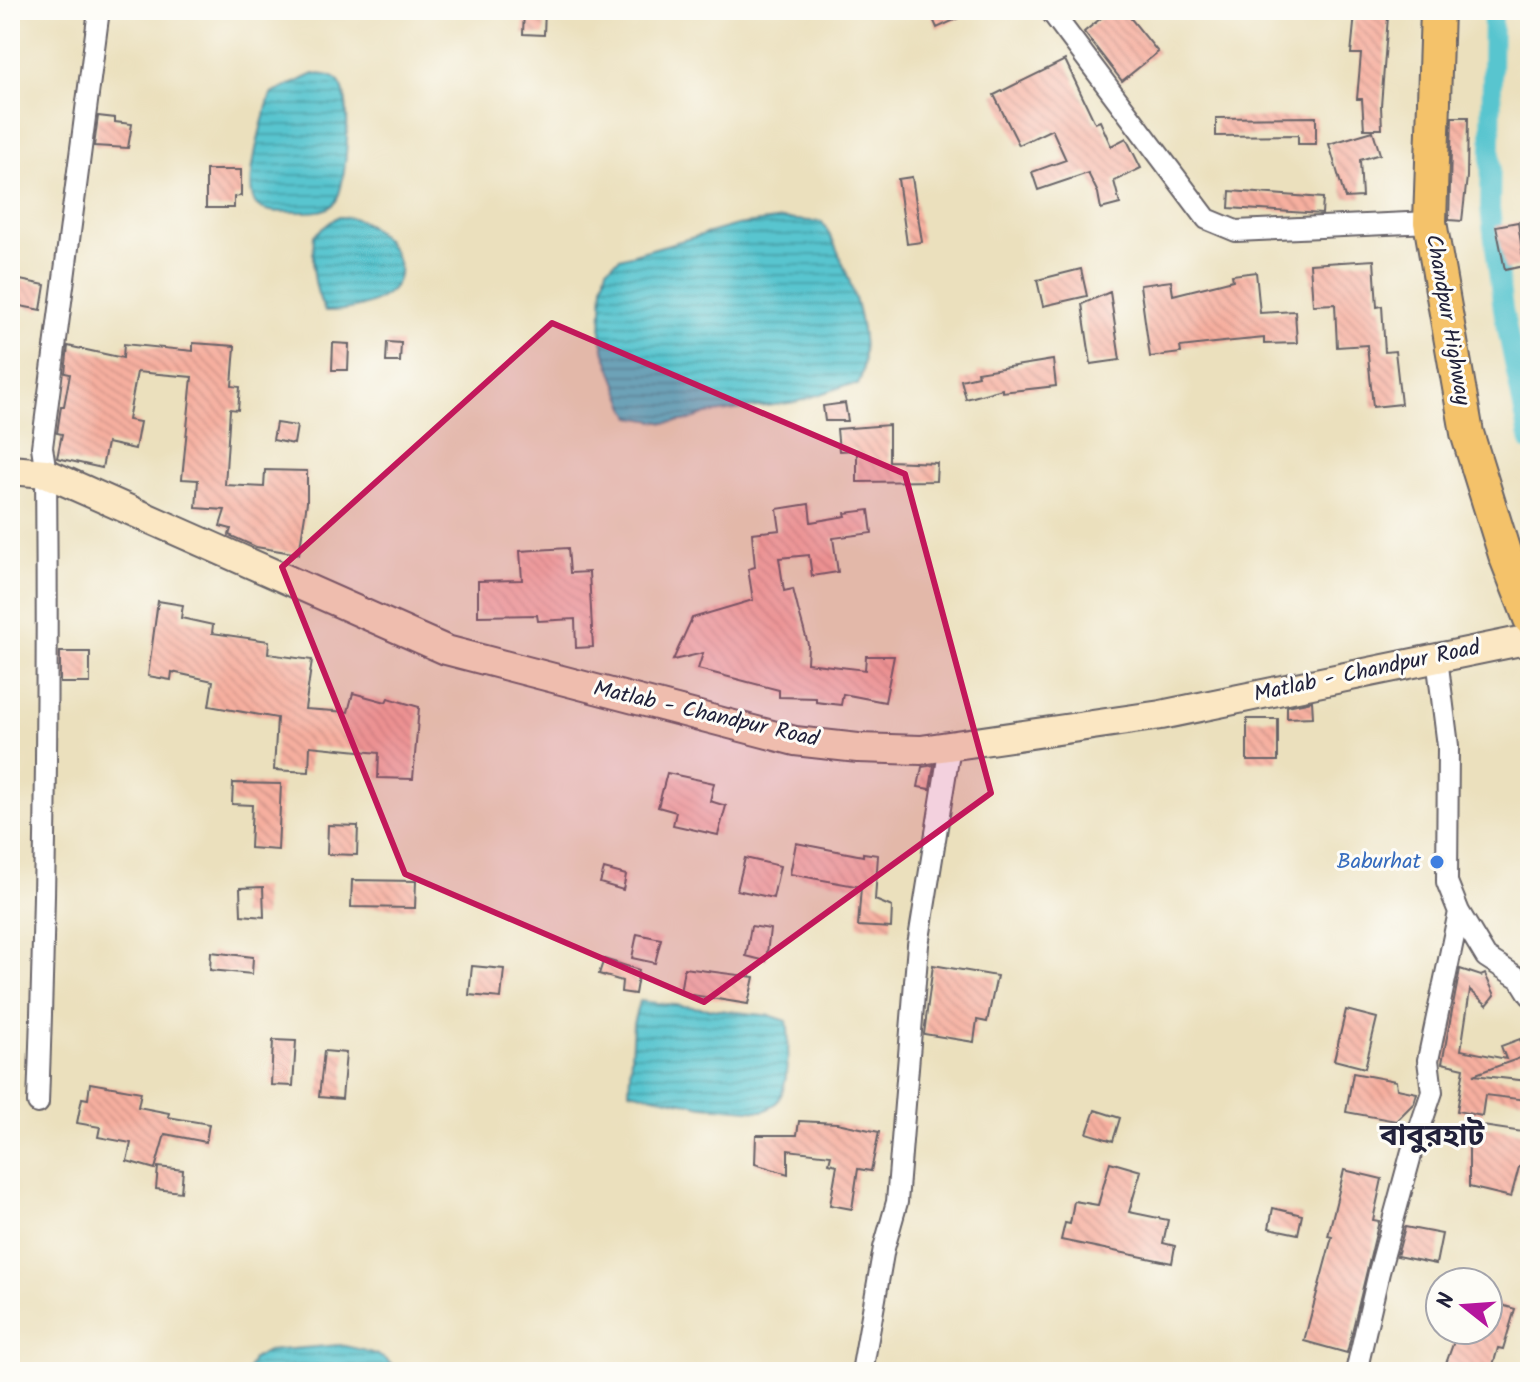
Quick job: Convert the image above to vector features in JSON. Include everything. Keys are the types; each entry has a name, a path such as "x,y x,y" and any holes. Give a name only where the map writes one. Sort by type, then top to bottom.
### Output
{"main road":[{"name":"Chandpur Highway","path":"1437,10 1430,222 1467,433 1505,555 1530,619"},
{"name":"Matlab - Chandpur Road","path":"10,470 46,473 446,650 795,741 858,748 921,750 950,746 1161,715 1530,639"}],"street":[{"path":"38,1103 44,949 46,760 46,473 42,447 99,10"},
{"path":"1050,10 1207,219 1236,231 1430,222"},
{"path":"1437,658 1448,746 1447,882 1459,912 1486,957 1520,979 1530,995"},
{"path":"862,1372 884,1248 897,1202 918,945 950,746"},
{"path":"1356,1372 1379,1272 1412,1151 1432,1092 1428,1060 1459,912"}],"highlighted area":[{"path":"552,323 905,474 991,793 704,1002 405,874 282,567"}],"water":[{"path":"314,74 336,79 344,95 347,143 340,191 333,205 321,211 264,209 255,203 251,182 271,94"},
{"path":"337,217 358,220 378,233 393,252 399,272 397,282 390,291 375,301 351,309 325,311 314,274 314,235"},
{"path":"783,219 822,222 840,256 861,325 863,368 858,385 844,386 796,402 706,414 690,420 666,423 632,417 605,353 601,335 603,284 607,268 620,258 737,225"},
{"path":"10,698 19,723 18,743 10,770"},
{"path":"639,1001 772,1016 787,1021 787,1071 778,1100 772,1107 761,1111 703,1106 629,1091 633,1024"},
{"path":"340,1345 379,1356 398,1372 247,1372 253,1359 268,1351"}],"building":[{"path":"524,10 545,10 544,35 523,34"},
{"path":"929,10 976,10 937,28"},
{"path":"1111,10 1124,10 1158,52 1122,81 1084,32"},
{"path":"1355,14 1388,17 1382,129 1364,129 1362,99 1357,99 1361,54 1351,54"},
{"path":"1065,60 1095,123 1100,121 1111,146 1126,138 1141,168 1114,181 1120,204 1101,209 1098,193 1088,173 1038,190 1032,172 1066,160 1052,129 1019,145 994,95"},
{"path":"98,116 132,124 128,148 94,146"},
{"path":"1316,117 1316,144 1298,144 1298,135 1216,136 1216,118"},
{"path":"1452,117 1468,117 1467,177 1462,221 1449,220"},
{"path":"1373,131 1380,154 1360,160 1362,197 1345,198 1329,144"},
{"path":"206,170 241,170 241,196 234,197 234,208 206,208"},
{"path":"912,177 922,242 907,244 898,179"},
{"path":"1230,191 1323,198 1322,214 1229,208"},
{"path":"1518,222 1524,266 1505,270 1496,226"},
{"path":"1374,260 1377,307 1382,306 1385,352 1395,351 1401,404 1373,407 1367,345 1337,347 1335,304 1313,305 1310,264"},
{"path":"1081,269 1087,296 1043,306 1037,280"},
{"path":"1256,272 1260,313 1295,311 1297,343 1264,344 1264,338 1180,347 1181,353 1150,357 1140,285 1171,281 1173,295 1233,280 1232,275"},
{"path":"10,278 45,285 41,310 10,304"},
{"path":"1110,292 1120,360 1091,364 1082,304"},
{"path":"387,342 401,343 400,362 386,362"},
{"path":"193,343 235,346 232,386 240,387 238,410 230,409 225,485 264,487 265,470 307,471 307,502 299,554 256,547 229,535 231,529 220,526 225,510 196,508 198,480 182,479 192,377 137,372 128,420 140,422 135,449 107,443 102,468 57,458 62,434 57,433 61,406 64,406 70,374 65,373 68,346 123,358 124,344 193,351"},
{"path":"333,343 349,344 348,370 332,370"},
{"path":"1053,360 1056,386 1002,392 1002,389 966,399 961,380 978,376 977,372"},
{"path":"845,403 848,421 825,421 823,406"},
{"path":"276,423 297,426 294,444 273,440"},
{"path":"889,425 889,461 937,463 936,481 857,482 857,450 839,451 837,429"},
{"path":"809,504 811,522 869,510 872,533 833,538 838,572 812,576 809,555 779,558 784,591 793,589 808,644 807,663 865,670 866,656 894,656 885,702 843,694 841,705 816,702 816,698 779,697 779,690 698,669 703,653 673,660 692,618 753,600 748,569 755,567 752,533 780,530 777,509"},
{"path":"568,548 570,573 589,572 593,647 576,648 575,619 538,621 537,615 478,616 478,581 522,580 520,551"},
{"path":"158,601 183,605 181,618 213,625 212,633 269,641 268,654 312,660 305,709 348,712 353,693 419,707 413,779 378,778 379,753 310,746 309,772 274,770 277,718 209,706 213,681 172,672 171,680 148,676"},
{"path":"60,652 90,652 90,683 60,683"},
{"path":"1312,701 1313,717 1287,718 1287,706"},
{"path":"1247,719 1278,719 1278,761 1247,761"},
{"path":"934,765 930,789 918,787 922,767"},
{"path":"667,773 714,783 710,801 726,806 718,835 673,825 676,812 658,807"},
{"path":"233,783 281,784 278,850 250,848 252,805 232,804"},
{"path":"328,825 358,826 357,855 327,854"},
{"path":"796,843 863,856 863,853 878,855 875,900 892,907 891,928 858,926 861,887 790,874"},
{"path":"745,858 780,866 773,898 737,890"},
{"path":"604,869 626,875 623,890 600,883"},
{"path":"352,880 416,881 415,908 351,907"},
{"path":"263,887 264,917 241,915 240,888"},
{"path":"751,926 770,929 766,961 746,956"},
{"path":"637,934 661,939 655,963 632,958"},
{"path":"211,952 253,957 252,974 210,970"},
{"path":"604,959 639,970 635,994 621,992 622,981 599,974"},
{"path":"933,965 997,976 987,1022 977,1020 974,1042 924,1034"},
{"path":"472,966 504,969 501,998 469,995"},
{"path":"684,968 754,977 748,1004 680,993"},
{"path":"1460,969 1481,976 1485,974 1495,995 1487,1005 1470,990 1461,1050 1506,1059 1501,1046 1520,1039 1526,1056 1473,1075 1528,1081 1526,1100 1485,1095 1482,1116 1457,1111 1464,1068 1442,1063"},
{"path":"1346,1010 1377,1018 1365,1068 1334,1060"},
{"path":"273,1040 296,1041 293,1086 271,1085"},
{"path":"324,1051 346,1053 342,1099 319,1097"},
{"path":"1353,1073 1396,1081 1397,1089 1417,1093 1414,1103 1396,1121 1346,1112"},
{"path":"90,1083 141,1092 138,1107 169,1113 168,1117 209,1124 206,1142 165,1134 155,1169 127,1161 131,1143 98,1137 100,1127 77,1123 82,1098 88,1099"},
{"path":"1095,1110 1120,1118 1113,1141 1087,1133"},
{"path":"799,1121 837,1123 879,1132 871,1171 858,1169 852,1209 830,1205 837,1165 829,1163 831,1155 788,1150 788,1174 755,1164 756,1135 797,1135"},
{"path":"1469,1124 1530,1133 1530,1169 1519,1167 1511,1197 1469,1187"},
{"path":"1110,1162 1141,1171 1129,1212 1168,1220 1163,1243 1175,1246 1172,1263 1061,1240 1065,1223 1070,1224 1074,1201 1098,1205"},
{"path":"158,1167 183,1170 181,1192 156,1189"},
{"path":"1344,1170 1382,1179 1373,1220 1379,1221 1347,1353 1304,1341 1332,1237 1328,1236"},
{"path":"1273,1208 1302,1215 1298,1234 1269,1228"},
{"path":"1405,1227 1442,1234 1436,1264 1397,1256"},
{"path":"1504,1306 1515,1309 1504,1346"},
{"path":"1452,1346 1504,1346 1503,1349 1498,1348 1491,1372 1443,1372"}],"waterway":[{"path":"1493,10 1490,209 1503,309 1530,442"}],"place":[{"name":"Baburhat","path":"1437,862"}],"district":[{"name":"বাবুরহাট","path":"1432,1137"}]}
